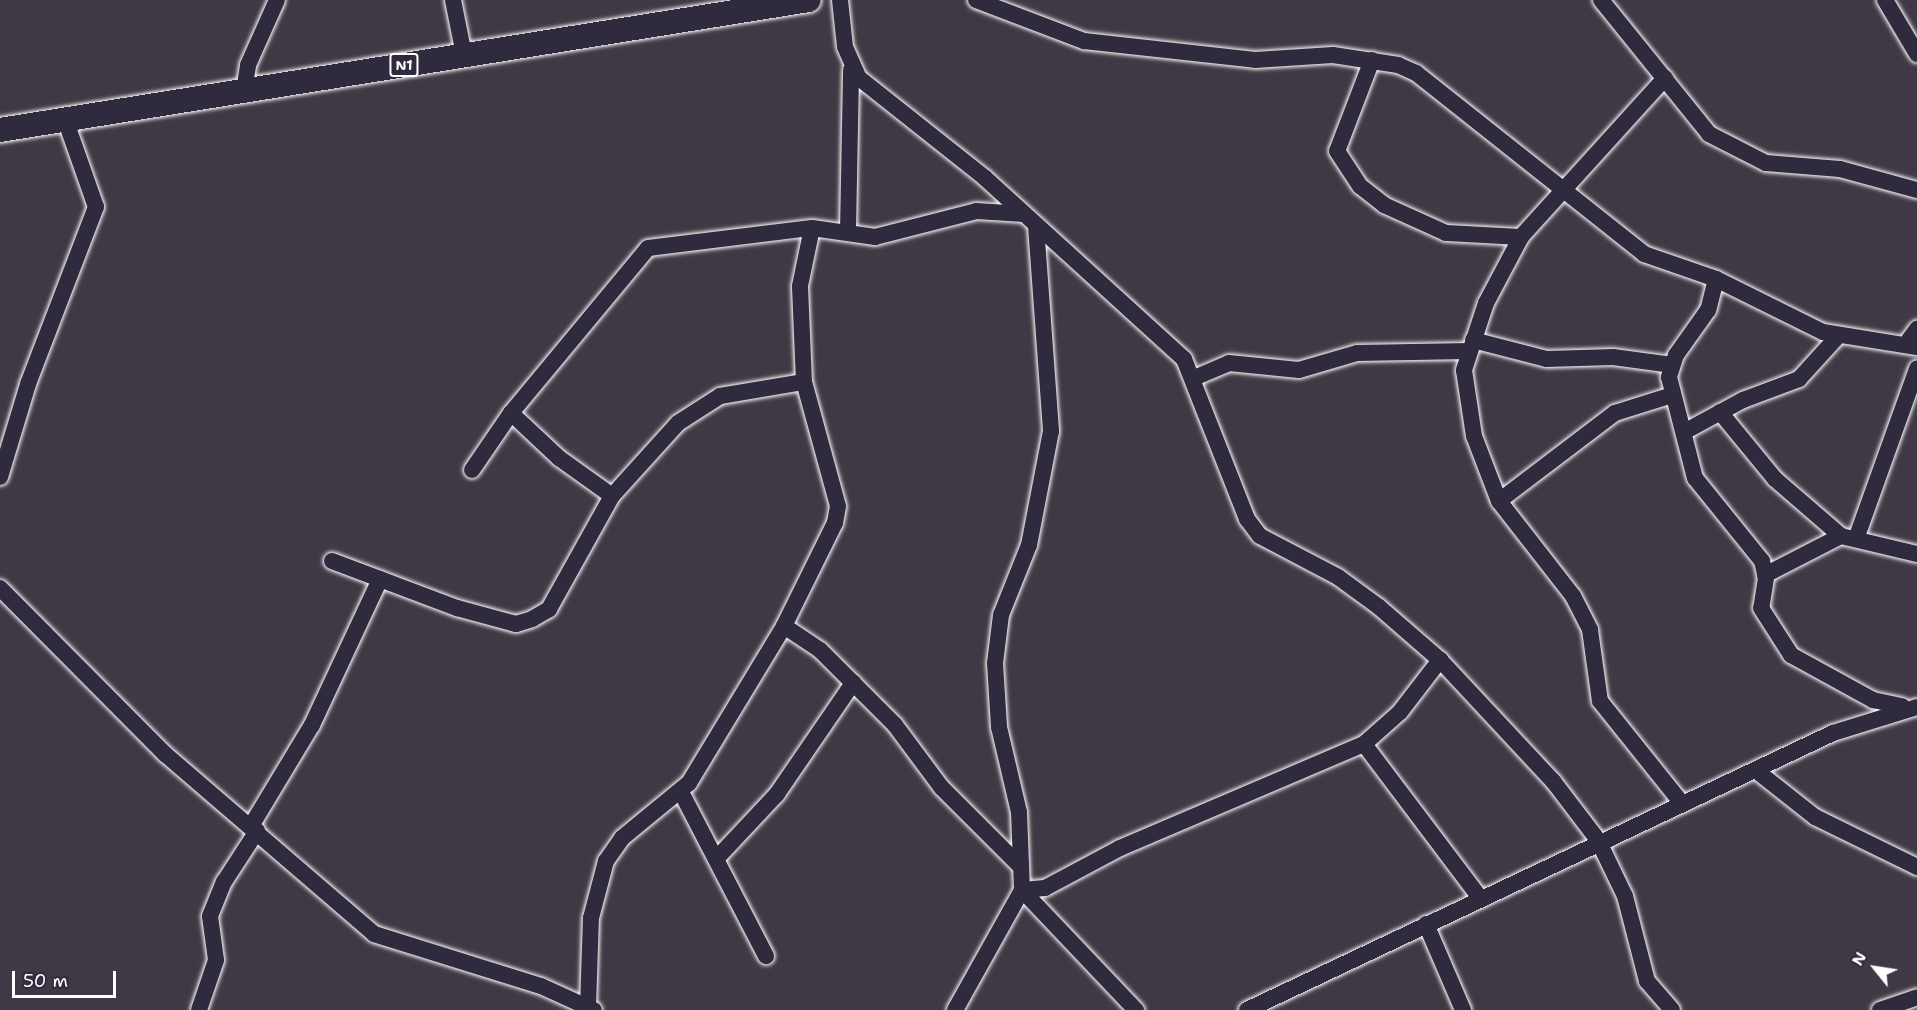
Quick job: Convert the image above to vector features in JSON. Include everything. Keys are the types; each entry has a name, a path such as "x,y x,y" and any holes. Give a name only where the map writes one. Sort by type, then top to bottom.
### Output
{"highway":[{"name":"N1","path":"0,130 809,0"}],"street":[{"path":"244,91 248,65 277,0"},
{"path":"453,0 464,55"},
{"path":"840,0 851,70 848,231"},
{"path":"976,0 1083,41 1255,60 1334,55 1372,60 1416,73 1644,254 1716,279 1838,336 1912,346 1917,328"},
{"path":"1601,0 1709,134 1744,155 1766,163 1840,170 1917,190"},
{"path":"1885,0 1917,54"},
{"path":"1372,60 1337,151 1360,186 1384,204 1446,233 1521,237"},
{"path":"851,70 992,185 1167,340 1194,378 1246,519 1260,537 1338,577 1440,660 1553,781 1598,840 1625,896 1647,981 1672,1010"},
{"path":"1665,78 1521,237 1471,345 1467,402 1499,501 1573,596 1590,630 1600,701 1682,802"},
{"path":"0,477 28,384 96,207 65,119"},
{"path":"976,211 992,185"},
{"path":"472,471 511,413 648,248 812,228 848,231 875,237 976,211 1030,220"},
{"path":"955,1010 1022,890 1019,812 999,727 995,663 1001,615 1029,545 1045,482 1052,431 1030,220"},
{"path":"0,588 165,754 388,942 541,986 591,1008 591,918 606,861 622,838 681,792 784,626 828,541 838,506 804,382 800,286 812,228"},
{"path":"1716,279 1708,310 1672,365 1672,395 1695,478 1762,561 1765,575 1761,608 1791,655 1884,705 1916,706"},
{"path":"1684,432 1720,412 1799,379 1838,336"},
{"path":"1194,378 1229,363 1299,370 1357,353 1471,345 1547,359 1613,357 1672,365"},
{"path":"1765,575 1849,538 1917,369"},
{"path":"332,561 516,624 532,619 549,609 612,496 678,423 720,396 804,382"},
{"path":"1499,501 1615,413 1672,395"},
{"path":"1720,412 1775,479 1849,538 1917,554"},
{"path":"511,413 559,458 612,496"},
{"path":"199,1010 216,960 210,916 224,882 312,725 380,579"},
{"path":"784,626 853,683 895,725 941,787 1020,866"},
{"path":"1022,890 1045,888 1120,848 1364,744 1400,712 1440,660"},
{"path":"717,858 777,795 853,683"},
{"path":"1247,1010 1481,899 1598,840 1682,802 1758,772 1833,733 1916,706"},
{"path":"1364,744 1481,899"},
{"path":"1758,772 1815,817 1917,867"},
{"path":"681,792 766,957"},
{"path":"1022,890 1136,1010"},
{"path":"1426,924 1463,1010"},
{"path":"1893,1007 1917,997"}]}
